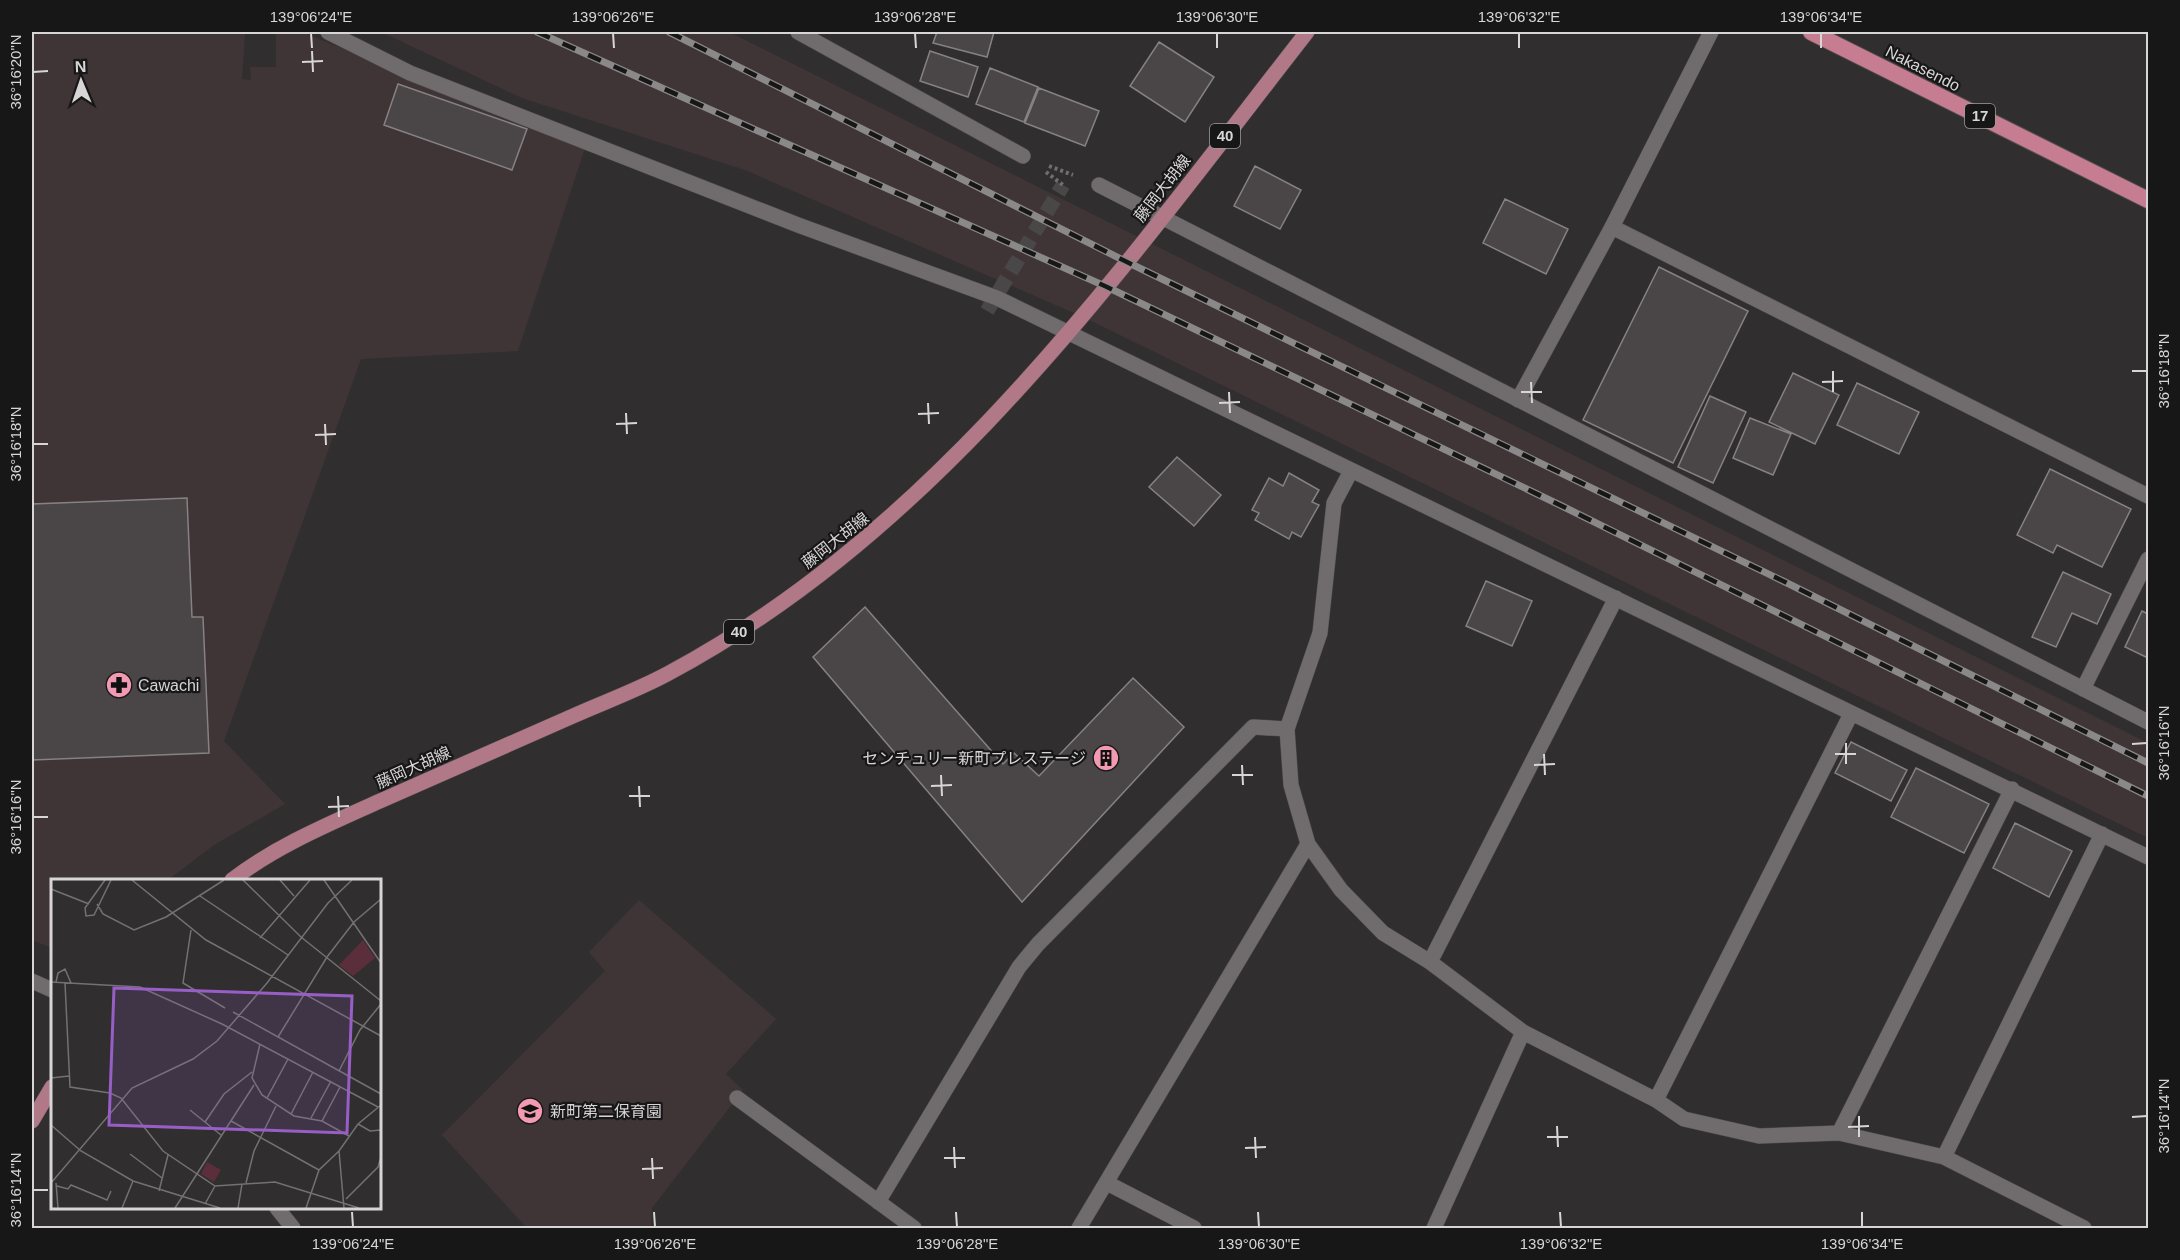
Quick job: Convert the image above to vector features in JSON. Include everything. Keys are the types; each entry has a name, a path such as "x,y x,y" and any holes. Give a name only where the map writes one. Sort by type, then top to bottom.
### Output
{"highway":[{"name":"Nakasendo","path":"1811,32 2148,200"}],"main road":[{"name":"藤岡大胡線","path":"234,879 297,840 666,674 745,629 816,578 888,520 954,458 1069,333 1307,32"},
{"path":"32,1121 51,1089"}],"street":[{"path":"328,32 410,73 798,225 997,298 2148,857"},
{"path":"798,32 1023,156"},
{"path":"1518,400 1612,227 1711,32"},
{"path":"1099,185 2148,722"},
{"path":"1612,227 2148,496"},
{"path":"1351,471 1334,503 1320,633 1287,729 1291,785 1308,844 1341,890 1383,933 1430,962 1523,1032 1656,1100 1684,1119 1759,1136 1839,1133 1944,1157 2084,1228"},
{"path":"2083,689 2148,559"},
{"path":"1430,962 1616,598"},
{"path":"1656,1100 1851,714"},
{"path":"878,1202 1019,968 1038,944 1254,727 1287,729"},
{"path":"1839,1133 2012,789"},
{"path":"1944,1157 2102,834"},
{"path":"1079,1228 1308,844"},
{"path":"32,981 51,990"},
{"path":"1434,1228 1523,1032"},
{"path":"737,1098 914,1228"},
{"path":"1107,1183 1194,1228"},
{"path":"278,1209 293,1228"}],"path":[{"path":"1023,156 1099,185"}],"shaded area":[{"path":"32,32 245,32 242,79 251,80 250,67 276,67 276,32 302,32 585,148 518,351 361,359 224,741 285,804 214,845 169,879 51,879 51,948 32,940"},
{"path":"381,32 729,32 2148,743 2148,838 1083,317 745,170 522,98"},
{"path":"639,900 776,1019 726,1074 743,1090 652,1208 651,1228 527,1228 442,1135 605,971 589,952"}],"building":[{"path":"937,32 994,32 987,57 933,43"},
{"path":"1159,42 1214,77 1185,122 1130,86"},
{"path":"930,51 978,67 968,97 920,81"},
{"path":"990,68 1038,87 1024,122 976,104"},
{"path":"398,84 527,129 512,170 384,125"},
{"path":"1039,88 1099,111 1085,146 1025,123"},
{"path":"1255,166 1301,190 1280,229 1234,206"},
{"path":"1505,199 1568,229 1546,274 1483,243"},
{"path":"1659,267 1748,311 1673,463 1583,420"},
{"path":"1793,373 1839,395 1815,444 1769,422"},
{"path":"1857,383 1919,412 1899,454 1837,425"},
{"path":"1710,396 1746,412 1713,483 1678,467"},
{"path":"1750,418 1791,434 1773,475 1733,458"},
{"path":"1177,457 1221,495 1194,526 1149,487"},
{"path":"2050,469 2131,509 2102,567 2057,545 2053,553 2017,535"},
{"path":"1289,473 1319,490 1312,502 1319,505 1301,537 1292,532 1289,539 1255,520 1259,513 1252,510 1269,478 1283,486"},
{"name":"Cawachi","path":"187,498 192,617 203,617 209,753 32,760 32,504"},
{"path":"2063,572 2111,594 2097,624 2072,613 2056,647 2032,637"},
{"path":"1486,581 1532,601 1512,646 1466,626"},
{"name":"センチュリー新町プレステージ","path":"865,607 1003,764 1014,753 1039,776 1133,678 1184,727 1022,902 813,657"},
{"path":"2142,611 2148,614 2148,658 2125,647"},
{"path":"1851,742 1907,770 1891,801 1835,773"},
{"path":"1916,768 1989,804 1964,853 1891,817"},
{"path":"2015,823 2072,851 2049,897 1993,868"}],"tunnel":[{"path":"987,311 1063,185"}],"railway":[{"path":"537,32 1107,287 1564,507 2148,796"},
{"path":"669,32 1127,262 1783,581 2148,763"}],"place":[{"name":"Cawachi","path":"119,685"},
{"name":"センチュリー新町プレステージ","path":"1106,758"},
{"name":"新町第二保育園","path":"530,1111"}]}
